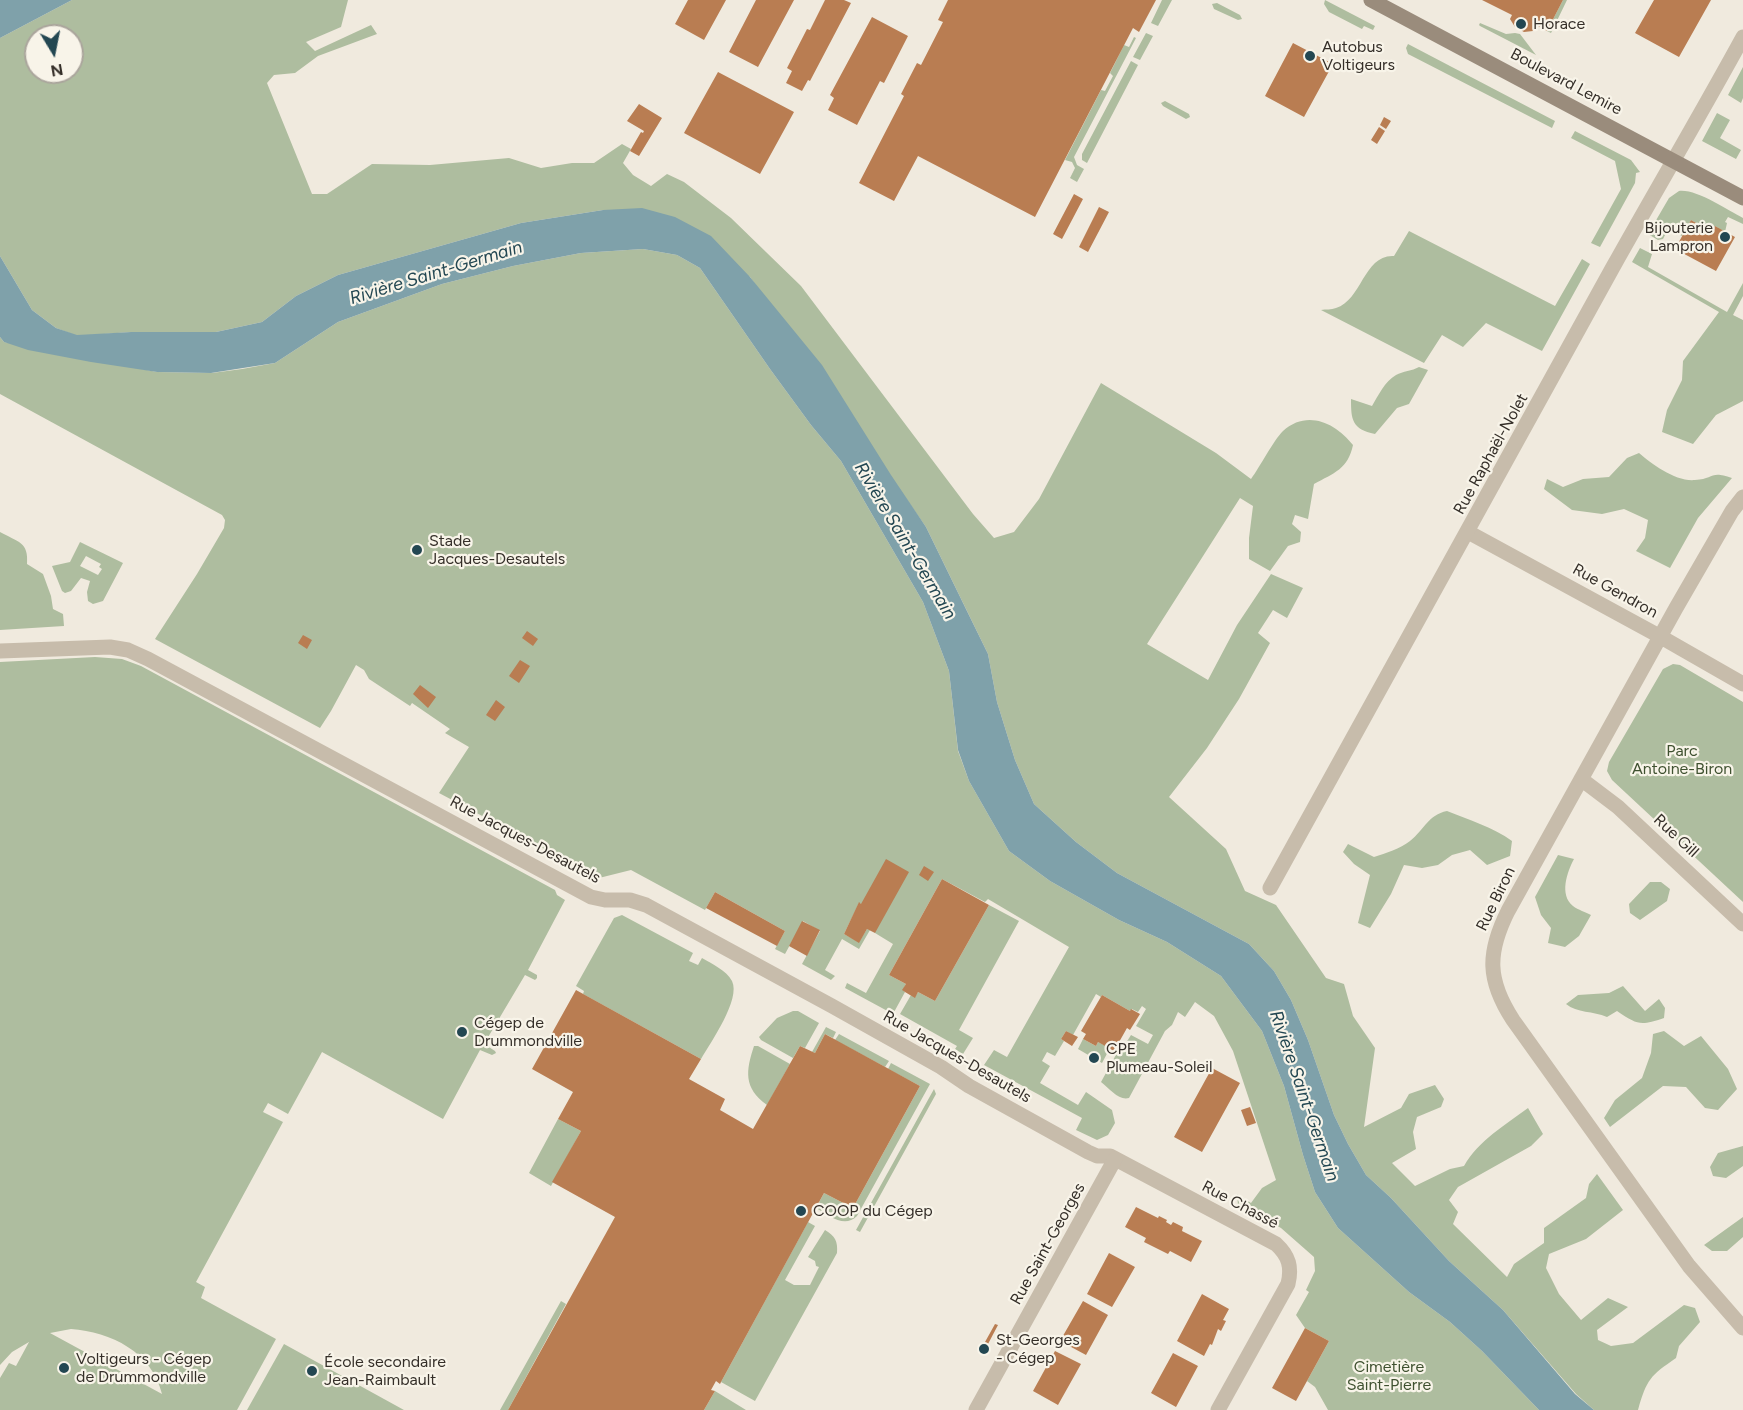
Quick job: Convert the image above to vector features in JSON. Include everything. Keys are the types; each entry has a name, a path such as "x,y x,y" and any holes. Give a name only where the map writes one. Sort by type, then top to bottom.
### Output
{"main road":[{"name":"Boulevard Lemire","path":"1371,0 1743,198"}],"street":[{"name":"Rue Raphaël-Nolet","path":"1269,888 1743,37"},
{"name":"Rue Biron","path":"1743,497 1732,511 1660,637 1499,928 1492,967 1497,993 1513,1020 1678,1251 1705,1286 1743,1328"},
{"name":"Rue Gendron","path":"1468,532 1743,684"},
{"name":"Rue Jacques-Desautels","path":"0,651 110,647 148,659 591,897 638,901 832,1006 1088,1152 1115,1159"},
{"name":"Rue Gill","path":"1581,779 1618,807 1743,924"},
{"name":"Rue Saint-Georges","path":"976,1410 1115,1159"},
{"name":"Rue Chassé","path":"1115,1159 1276,1244 1287,1258 1290,1275 1288,1284 1218,1410"}],"green space":[{"path":"72,0 348,0 341,27 306,42 315,51 371,25 377,34 318,56 295,73 274,75 267,83 312,194 327,194 372,164 430,165 509,158 541,168 572,163 594,163 622,144 631,149 623,163 633,175 651,186 667,174 684,182 731,218 801,286 973,514 994,538 1014,532 1039,499 1101,383 1216,453 1251,479 1279,435 1292,424 1311,420 1330,425 1338,430 1353,445 1351,453 1344,465 1314,484 1308,519 1295,515 1292,524 1301,532 1300,542 1288,546 1270,571 1249,559 1253,506 1240,498 1147,644 1208,680 1237,625 1271,574 1303,588 1287,618 1273,610 1258,633 1270,643 1239,699 1207,748 1169,797 1226,849 1245,891 1276,905 1326,978 1344,984 1353,1016 1375,1048 1364,1127 1401,1108 1409,1094 1435,1085 1444,1099 1441,1107 1417,1117 1413,1132 1416,1149 1392,1163 1415,1186 1450,1169 1464,1166 1477,1148 1528,1108 1543,1134 1531,1146 1458,1187 1449,1200 1458,1212 1453,1224 1507,1277 1514,1264 1544,1243 1544,1228 1586,1198 1589,1184 1597,1174 1623,1210 1586,1239 1549,1254 1546,1268 1559,1294 1581,1320 1608,1298 1628,1307 1597,1330 1598,1340 1611,1346 1633,1343 1684,1305 1695,1308 1700,1322 1679,1346 1676,1358 1660,1369 1651,1379 1644,1391 1638,1410 1594,1410 1576,1394 1503,1310 1449,1261 1391,1198 1366,1175 1334,1115 1308,1040 1291,1000 1274,971 1249,944 1117,873 1076,842 1034,804 1015,760 997,702 988,654 926,527 750,277 603,210 521,223 338,275 296,296 262,322 216,332 131,332 77,336 56,328 32,310 0,256 0,38 24,25 24,84 84,84 84,24 27,24"},
{"path":"1162,0 1172,0 1158,26 1151,23"},
{"path":"1325,0 1375,26 1373,30 1364,26 1362,29 1329,12 1324,4"},
{"path":"1563,0 1567,0 1551,33 1547,31"},
{"path":"1217,3 1240,15 1242,19 1238,20 1214,9 1212,4"},
{"path":"1480,23 1506,34 1520,34 1536,55 1480,26"},
{"path":"1146,33 1153,36 1140,60 1133,57"},
{"path":"1134,37 1136,38 1074,157 1077,165 1084,169 1077,182 1070,178 1075,168 1072,162 1065,160 1101,90 1105,91 1113,76 1110,73 1124,45 1129,47"},
{"path":"1408,44 1555,121 1552,128 1408,54 1406,48"},
{"path":"1131,61 1138,65 1087,163 1082,160 1082,154"},
{"path":"1743,67 1743,98 1741,103 1728,95"},
{"path":"1165,101 1189,114 1190,117 1186,119 1163,106 1161,103"},
{"path":"1717,113 1730,120 1720,138 1741,150 1736,159 1702,141"},
{"path":"1575,131 1631,160 1640,172 1636,173 1635,183 1600,247 1591,243 1621,189 1615,161 1571,138"},
{"path":"1679,191 1694,193 1712,201 1743,218 1743,224 1728,217 1725,222 1727,223 1725,232 1715,226 1712,232 1691,220 1682,236 1668,229 1663,239 1658,240 1648,234 1669,198"},
{"path":"1409,231 1555,306 1582,259 1590,264 1542,351 1486,323 1463,347 1442,335 1424,363 1321,310 1334,309 1345,303 1376,262 1384,257 1394,256"},
{"path":"1640,248 1652,254 1648,267 1727,312 1743,283 1743,296 1733,315 1743,320 1743,401 1716,415 1693,444 1662,432 1667,410 1682,380 1683,361 1719,312 1632,262"},
{"name":"Cimetière Saint-Pierre","path":"643,249 677,255 700,268 770,369 841,461 923,602 949,671 958,751 969,781 1009,851 1050,881 1119,920 1167,942 1221,976 1262,1031 1284,1086 1315,1192 1338,1228 1409,1292 1450,1322 1482,1351 1539,1410 1328,1410 1315,1387 1307,1381 1329,1341 1305,1328 1296,1315 1309,1292 1306,1290 1315,1271 1314,1257 1281,1228 1238,1205 1237,1194 1251,1203 1262,1188 1276,1180 1233,1051 1214,1016 1195,1002 1185,1017 1178,1012 1172,1025 1165,1031 1129,1098 1122,1098 1101,1082 1123,1042 1126,1043 1131,1035 1148,1044 1153,1035 1136,1026 1146,1009 1142,1006 1138,1012 1132,1009 1130,1011 1096,994 1073,1035 1066,1031 1061,1039 1064,1041 1055,1056 1047,1052 1042,1061 1050,1066 1040,1083 1078,1105 1086,1092 1112,1110 1115,1123 1108,1135 1097,1140 1076,1130 1082,1118 984,1065 994,1050 1007,1057 1069,947 988,899 985,902 942,879 889,975 906,984 903,990 905,992 893,1014 845,988 847,983 866,993 893,944 875,933 859,903 844,934 859,942 867,929 870,930 859,949 842,939 825,970 835,976 831,980 802,964 820,931 803,921 785,954 775,949 785,931 715,892 705,910 631,870 599,878 439,793 469,747 445,733 450,729 412,703 410,706 369,679 364,670 356,665 320,728 155,639 224,528 225,520 222,515 0,394 0,337 4,342 157,372 212,373 242,369 275,363 338,322 442,284 513,266 581,253"},
{"path":"1419,367 1428,370 1409,404 1397,408 1375,434 1357,426 1353,418 1351,399 1372,406 1388,381 1399,374"},
{"path":"1639,453 1657,467 1680,478 1695,480 1720,475 1732,478 1698,518 1670,568 1636,551 1645,538 1648,520 1624,509 1602,514 1572,510 1544,489 1547,479 1563,487 1583,479 1609,477 1627,458"},
{"path":"0,532 21,544 26,551 27,564 43,574 53,609 63,614 64,626 0,630"},
{"path":"80,542 123,563 103,601 93,604 88,601 87,592 90,581 81,578 71,591 65,593 62,591 52,566 70,562","holes":["86,556 101,564 99,567 102,569 98,575 80,566"]},
{"path":"95,657 122,659 141,666 555,890 557,895 565,900 528,970 537,975 537,978 535,980 525,975 484,1044 496,1053 492,1055 480,1050 443,1119 322,1052 288,1114 268,1103 263,1112 283,1122 196,1282 205,1287 201,1298 276,1339 237,1410 0,1410 0,1378 9,1363 16,1366 29,1342 12,1352 0,1365 0,662","holes":["71,1329 115,1340 139,1356 157,1379 162,1394 50,1333"]},
{"name":"Parc Antoine-Biron","path":"1673,664 1680,665 1743,702 1743,902 1612,780 1607,771 1609,762 1663,669"},
{"path":"1447,811 1489,828 1512,841 1510,856 1487,865 1470,850 1452,855 1438,865 1422,868 1404,865 1391,894 1370,928 1358,923 1370,875 1354,864 1343,852 1348,844 1374,857 1383,854 1406,844 1431,819"},
{"path":"1558,855 1574,859 1566,883 1566,896 1575,907 1591,915 1579,936 1565,947 1548,943 1551,928 1541,915 1535,897"},
{"path":"1650,882 1661,882 1670,889 1667,901 1640,920 1630,913 1629,904"},
{"path":"989,905 1019,921 959,1030 973,1038 963,1054 955,1049 957,1046 900,1014 911,995 915,997 918,992 935,1001"},
{"path":"622,915 693,953 689,961 698,965 702,958 723,970 732,981 734,989 729,1009 701,1059 583,994 584,991 576,986 614,918"},
{"path":"1623,986 1645,1011 1659,999 1665,1008 1664,1018 1639,1023 1617,1011 1607,1017 1575,1009 1566,1004 1578,995 1609,993"},
{"path":"798,1011 819,1023 805,1048 800,1046 793,1058 759,1037 777,1018"},
{"path":"826,1027 836,1032 833,1038 825,1034 815,1053 812,1052"},
{"path":"1664,1031 1684,1046 1701,1036 1728,1069 1737,1089 1718,1110 1705,1108 1686,1087 1663,1086 1610,1127 1604,1118 1615,1100 1642,1078 1651,1053 1653,1034"},
{"path":"839,1034 889,1061 885,1067 835,1040"},
{"path":"1083,1039 1096,1046 1098,1042 1110,1048 1102,1063 1078,1049"},
{"path":"754,1046 790,1064 767,1105 754,1092 748,1078"},
{"path":"891,1063 930,1084 857,1216 852,1220 842,1221 816,1208 824,1193 853,1208 920,1086 888,1069"},
{"path":"934,1089 936,1094 860,1232 856,1230"},
{"path":"558,1119 581,1131 551,1186 529,1173"},
{"path":"1743,1146 1743,1166 1726,1178 1713,1176 1710,1167 1718,1153"},
{"path":"1743,1217 1743,1237 1727,1251 1712,1251 1704,1245"},
{"path":"808,1222 815,1226 785,1280 794,1285 810,1285 819,1267 808,1257 825,1230 835,1239 837,1253 755,1401 721,1382"},
{"path":"561,1301 566,1304 508,1410 500,1410"},
{"name":"École secondaire Jean-Raimbault","path":"284,1344 404,1410 247,1410"},
{"path":"715,1391 746,1410 704,1410"}],"water":[{"path":"0,0 72,0 24,24 0,38"},
{"name":"Rivière Saint-Germain","path":"642,208 675,217 711,236 750,277 822,365 926,527 988,654 997,702 1015,760 1034,804 1076,842 1117,873 1249,944 1274,971 1291,1000 1308,1040 1334,1115 1366,1175 1391,1198 1449,1261 1503,1310 1575,1394 1594,1410 1539,1410 1482,1351 1450,1322 1409,1292 1338,1228 1315,1192 1284,1086 1262,1031 1221,976 1167,942 1119,920 1050,881 1009,851 969,781 958,750 949,671 923,602 841,461 770,369 700,268 677,255 643,249 581,253 513,266 442,284 338,322 275,363 211,373 157,372 91,362 28,350 4,342 0,337 0,256 32,310 56,328 77,335 131,332 216,332 262,322 296,296 338,275 521,223 603,210"}],"building":[{"path":"688,0 726,0 704,40 675,24"},
{"path":"756,0 794,0 758,67 729,52"},
{"path":"825,0 844,0 851,3 810,81 808,80 802,91 786,83 792,71 787,68"},
{"path":"948,0 1156,0 1139,32 1133,28 1035,217 918,156 894,201 859,183 904,96 901,94 917,63 921,65 943,22 938,20"},
{"path":"1482,0 1563,0 1547,31 1536,25 1533,31 1524,32 1515,27 1510,19 1512,15"},
{"path":"1654,0 1711,0 1679,57 1635,33"},
{"path":"872,17 908,36 884,83 880,81 857,125 828,110 834,98 830,95"},
{"path":"1293,43 1333,64 1304,117 1265,96"},
{"path":"718,72 794,112 760,174 684,133"},
{"path":"639,104 662,118 639,156 630,151 641,132 644,131 627,121"},
{"path":"1384,117 1391,121 1386,129 1380,125"},
{"path":"1379,127 1385,131 1377,144 1371,140"},
{"path":"1074,194 1083,199 1062,239 1053,234"},
{"path":"1099,207 1109,212 1088,252 1079,247"},
{"path":"1691,220 1712,232 1715,226 1735,237 1716,271 1675,249"},
{"path":"527,631 538,639 533,646 522,638"},
{"path":"303,635 312,640 307,649 298,643"},
{"path":"520,660 530,666 519,683 509,676"},
{"path":"420,685 436,697 428,708 413,694"},
{"path":"496,700 505,707 495,721 486,715"},
{"path":"886,859 909,872 875,933 867,929 859,943 844,934 859,902 861,904"},
{"path":"924,866 934,872 928,881 919,875"},
{"path":"942,879 989,905 935,1001 918,992 915,998 902,990 906,984 889,975"},
{"path":"715,892 785,931 777,946 706,908"},
{"path":"802,921 820,930 807,956 789,946"},
{"path":"576,990 701,1059 689,1079 725,1099 720,1110 753,1129 800,1046 815,1053 825,1034 920,1086 853,1208 824,1193 720,1384 716,1381 711,1390 715,1391 704,1410 508,1410 615,1217 552,1182 581,1131 558,1119 573,1092 532,1069"},
{"path":"1102,995 1140,1014 1130,1030 1127,1028 1114,1051 1098,1042 1096,1046 1083,1039 1086,1034 1081,1031"},
{"path":"1066,1031 1078,1037 1072,1046 1061,1039"},
{"path":"1212,1068 1240,1083 1202,1152 1174,1137"},
{"path":"1250,1107 1256,1123 1247,1126 1241,1110"},
{"path":"1136,1207 1167,1220 1166,1222 1171,1225 1173,1222 1183,1227 1182,1231 1202,1241 1191,1262 1170,1251 1168,1254 1144,1242 1146,1238 1125,1227"},
{"path":"1109,1253 1135,1267 1112,1307 1087,1294"},
{"path":"1202,1294 1229,1309 1223,1320 1226,1321 1221,1331 1218,1329 1212,1345 1210,1344 1204,1356 1177,1341"},
{"path":"1083,1301 1108,1315 1086,1355 1060,1341"},
{"path":"995,1324 998,1325 988,1344 985,1342"},
{"path":"1305,1328 1329,1341 1296,1401 1272,1388"},
{"path":"1055,1351 1081,1364 1058,1405 1033,1391"},
{"path":"1173,1353 1198,1366 1176,1407 1151,1393"}],"place":[{"name":"Horace","path":"1521,24"},
{"name":"Autobus Voltigeurs","path":"1310,56"},
{"name":"Bijouterie Lampron","path":"1725,237"},
{"name":"Stade Jacques-Desautels","path":"417,550"},
{"name":"Cégep de Drummondville","path":"462,1032"},
{"name":"CPE Plumeau-Soleil","path":"1094,1058"},
{"name":"COOP du Cégep","path":"801,1211"},
{"name":"St-Georges - Cégep","path":"984,1349"},
{"name":"Voltigeurs - Cégep de Drummondville","path":"64,1368"},
{"name":"École secondaire Jean-Raimbault","path":"312,1371"}]}
